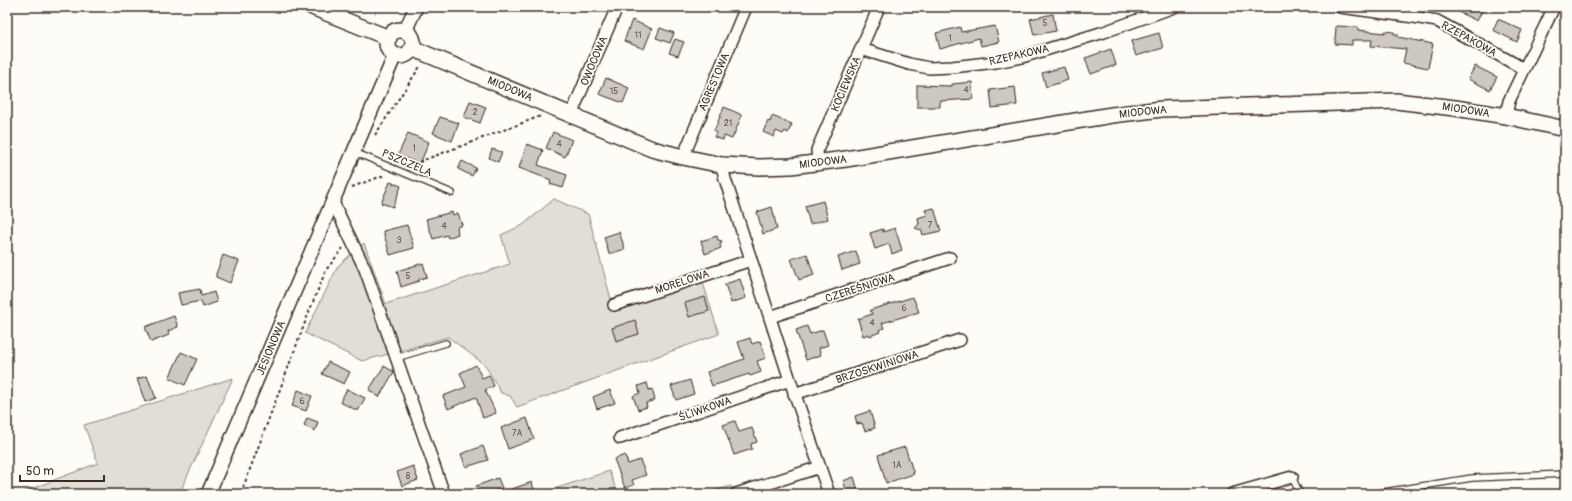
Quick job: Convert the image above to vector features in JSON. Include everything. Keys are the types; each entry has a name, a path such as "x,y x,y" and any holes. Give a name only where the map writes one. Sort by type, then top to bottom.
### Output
{"main road":[{"path":"312,7 388,38"},
{"path":"395,31 405,31 412,38 412,48 405,55 395,55 388,48 388,38 395,31"},
{"name":"MIODOWA","path":"412,48 425,60 571,115 652,148 682,157 722,165 759,167 791,166 1112,115 1162,109 1396,101 1506,116 1565,129"}],"street":[{"path":"405,31 416,7"},
{"name":"OWOCOWA","path":"571,115 617,7"},
{"name":"AGRESTOWA","path":"682,157 746,7"},
{"name":"KOCIEWSKA","path":"818,162 817,150 879,7"},
{"name":"RZEPAKOWA","path":"861,49 909,64 929,68 996,62 1022,57 1081,40 1174,7"},
{"name":"RZEPAKOWA","path":"1340,7 1414,16 1437,21 1524,70"},
{"path":"1506,116 1509,101 1554,7"},
{"name":"JESIONOWA","path":"208,494 395,55"},
{"path":"722,165 750,260 829,494"},
{"path":"335,198 365,269 444,494"},
{"name":"CZEREŚNIOWA","path":"770,317 950,258"},
{"name":"MORELOWA","path":"614,305 750,260"},
{"name":"BRZOSKWINIOWA","path":"794,394 960,340"},
{"name":"ŚLIWKOWA","path":"620,438 790,380"},
{"path":"736,494 820,467"},
{"path":"1232,494 1292,477"}],"lane":[{"name":"PSZCZELA","path":"354,152 452,193"},
{"path":"396,358 446,342"},
{"path":"1371,494 1472,478 1565,474"},
{"path":"1292,477 1300,494"}],"path":[{"path":"372,140 425,60"},
{"path":"404,168 546,114"},
{"path":"335,198 389,173"},
{"path":"241,493 326,270 342,249 352,240"}],"shaded area":[{"path":"554,199 588,214 611,299 699,270 719,334 517,407 510,396 501,393 485,365 448,337 362,361 305,333 338,266 364,243 386,304 510,264 501,235 523,225"},
{"path":"233,378 179,494 18,494 98,463 84,425"},
{"path":"609,471 618,494 549,494 548,491"},
{"path":"731,486 734,494 702,494"}],"building":[{"path":"1448,7 1484,7 1477,21"},
{"path":"1053,14 1056,31 1034,35 1030,19"},
{"path":"1498,19 1522,30 1517,42 1493,30"},
{"path":"632,20 652,29 644,49 624,41"},
{"path":"995,26 999,42 981,46 979,38 940,49 936,33 960,27 961,32"},
{"path":"1336,26 1358,27 1358,30 1385,33 1385,31 1394,32 1394,34 1398,34 1398,37 1433,44 1428,68 1403,63 1406,49 1371,46 1372,40 1352,40 1352,45 1335,44"},
{"path":"660,28 674,33 670,43 656,38"},
{"path":"1159,33 1163,48 1136,56 1131,41"},
{"path":"675,39 684,42 678,56 669,53"},
{"path":"1111,49 1116,65 1091,74 1085,58"},
{"path":"1475,66 1497,77 1490,90 1468,79"},
{"path":"1064,67 1068,80 1046,87 1042,73"},
{"path":"606,78 629,88 623,103 599,94"},
{"path":"972,82 973,99 940,101 940,107 917,107 917,85 952,86 952,84"},
{"path":"1015,87 1017,105 992,108 990,90"},
{"path":"470,101 486,107 480,123 464,117"},
{"path":"724,107 742,115 732,139 724,136 723,140 714,137 716,132 714,131"},
{"path":"772,116 792,124 788,133 785,131 783,134 776,131 774,137 763,132"},
{"path":"440,117 459,123 452,141 433,133"},
{"path":"553,132 572,140 565,157 546,148"},
{"path":"408,133 429,142 420,164 398,155"},
{"path":"527,144 543,150 538,165 567,175 563,188 550,184 551,180 519,168"},
{"path":"492,149 502,152 498,162 489,158"},
{"path":"462,161 476,168 472,176 458,169"},
{"path":"390,182 401,186 393,207 381,203"},
{"path":"823,201 828,219 810,224 805,206"},
{"path":"772,207 777,229 763,234 757,212"},
{"path":"934,208 941,231 923,235 921,230 915,228 919,224 918,218 927,215 925,210"},
{"path":"452,212 453,215 458,213 462,225 457,227 458,234 448,238 447,235 433,239 426,219"},
{"path":"407,225 414,248 390,255 383,231"},
{"path":"895,228 902,250 892,254 889,244 875,249 870,233 883,229 883,232"},
{"path":"619,232 625,249 609,254 604,237"},
{"path":"717,236 718,240 722,241 720,245 721,248 705,254 701,241"},
{"path":"856,251 860,264 842,270 838,257"},
{"path":"807,254 814,275 799,280 791,259"},
{"path":"223,255 239,261 230,283 216,277"},
{"path":"423,263 427,277 401,287 397,271"},
{"path":"740,279 746,298 731,303 725,284"},
{"path":"200,289 201,296 214,292 217,302 203,307 201,301 181,305 178,293"},
{"path":"705,297 709,311 689,317 685,303"},
{"path":"913,297 919,312 882,323 884,328 879,330 880,332 870,336 869,334 863,336 858,319 872,314 870,310"},
{"path":"174,316 178,327 168,331 169,335 151,342 145,327"},
{"path":"635,320 639,334 616,341 612,328"},
{"path":"807,326 810,334 823,330 828,345 819,348 821,355 806,360 796,330"},
{"path":"750,338 752,344 760,341 766,358 757,361 761,372 750,376 749,374 712,386 707,372 744,359 738,342"},
{"path":"181,352 197,359 185,385 169,378"},
{"path":"328,362 350,372 344,384 322,374"},
{"path":"476,365 482,378 489,375 494,386 485,390 496,413 483,418 476,397 448,409 443,396 466,387 460,373"},
{"path":"384,366 394,372 379,397 369,390"},
{"path":"147,376 156,398 145,402 137,379"},
{"path":"690,380 694,394 676,400 671,386"},
{"path":"647,383 649,390 652,389 655,400 646,403 647,407 638,410 633,396 640,393 638,386"},
{"path":"347,389 365,398 358,411 340,402"},
{"path":"298,390 312,396 306,411 292,406"},
{"path":"610,390 615,403 597,409 593,397"},
{"path":"870,411 875,428 865,431 862,423 857,424 855,416"},
{"path":"307,418 318,422 315,431 304,426"},
{"path":"527,418 534,439 508,449 501,428"},
{"path":"735,421 739,432 752,428 757,442 751,444 752,449 734,455 723,425"},
{"path":"483,446 488,460 466,467 461,454"},
{"path":"905,447 914,474 886,483 878,455"},
{"path":"625,455 628,464 640,460 646,475 632,480 634,485 625,488 614,459"},
{"path":"413,466 418,480 402,486 397,472"},
{"path":"854,477 859,494 848,494 843,481"},
{"path":"498,478 502,488 486,494 479,494 476,486"},
{"path":"532,482 534,490 523,494 500,493"}]}
